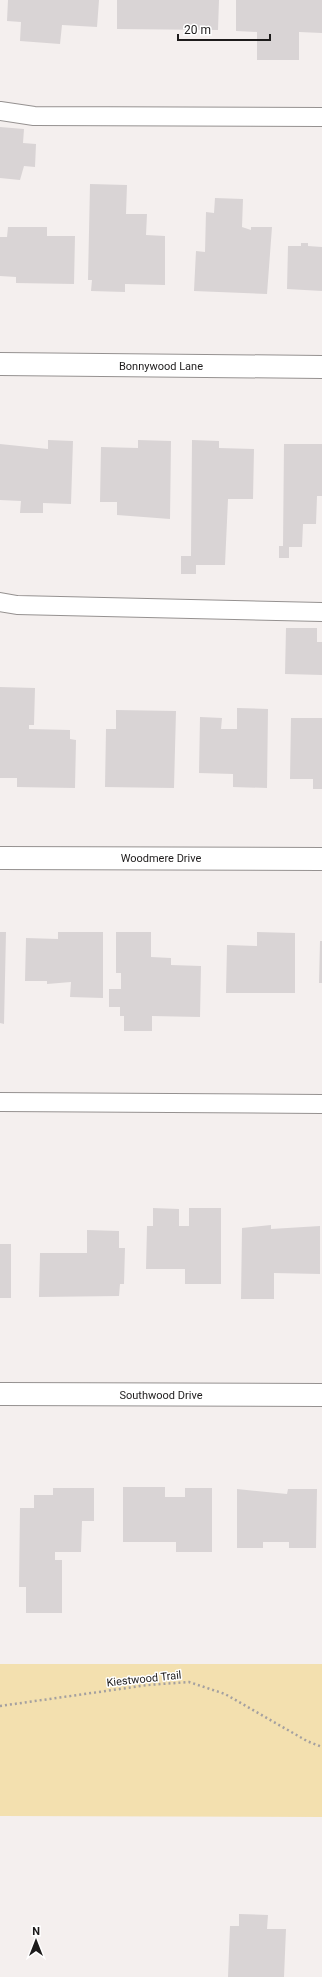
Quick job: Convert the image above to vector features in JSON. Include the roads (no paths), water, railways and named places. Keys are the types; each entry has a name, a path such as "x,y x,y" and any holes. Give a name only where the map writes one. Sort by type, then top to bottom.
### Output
{"street":[{"name":"Bonnywood Lane","path":"0,364 322,367"},
{"name":"Woodmere Drive","path":"0,858 322,859"},
{"name":"Southwood Drive","path":"0,1394 322,1395"}],"lane":[{"path":"0,111 34,116 322,118"},
{"path":"0,602 17,604 322,612"},
{"path":"0,1102 322,1104"}]}
